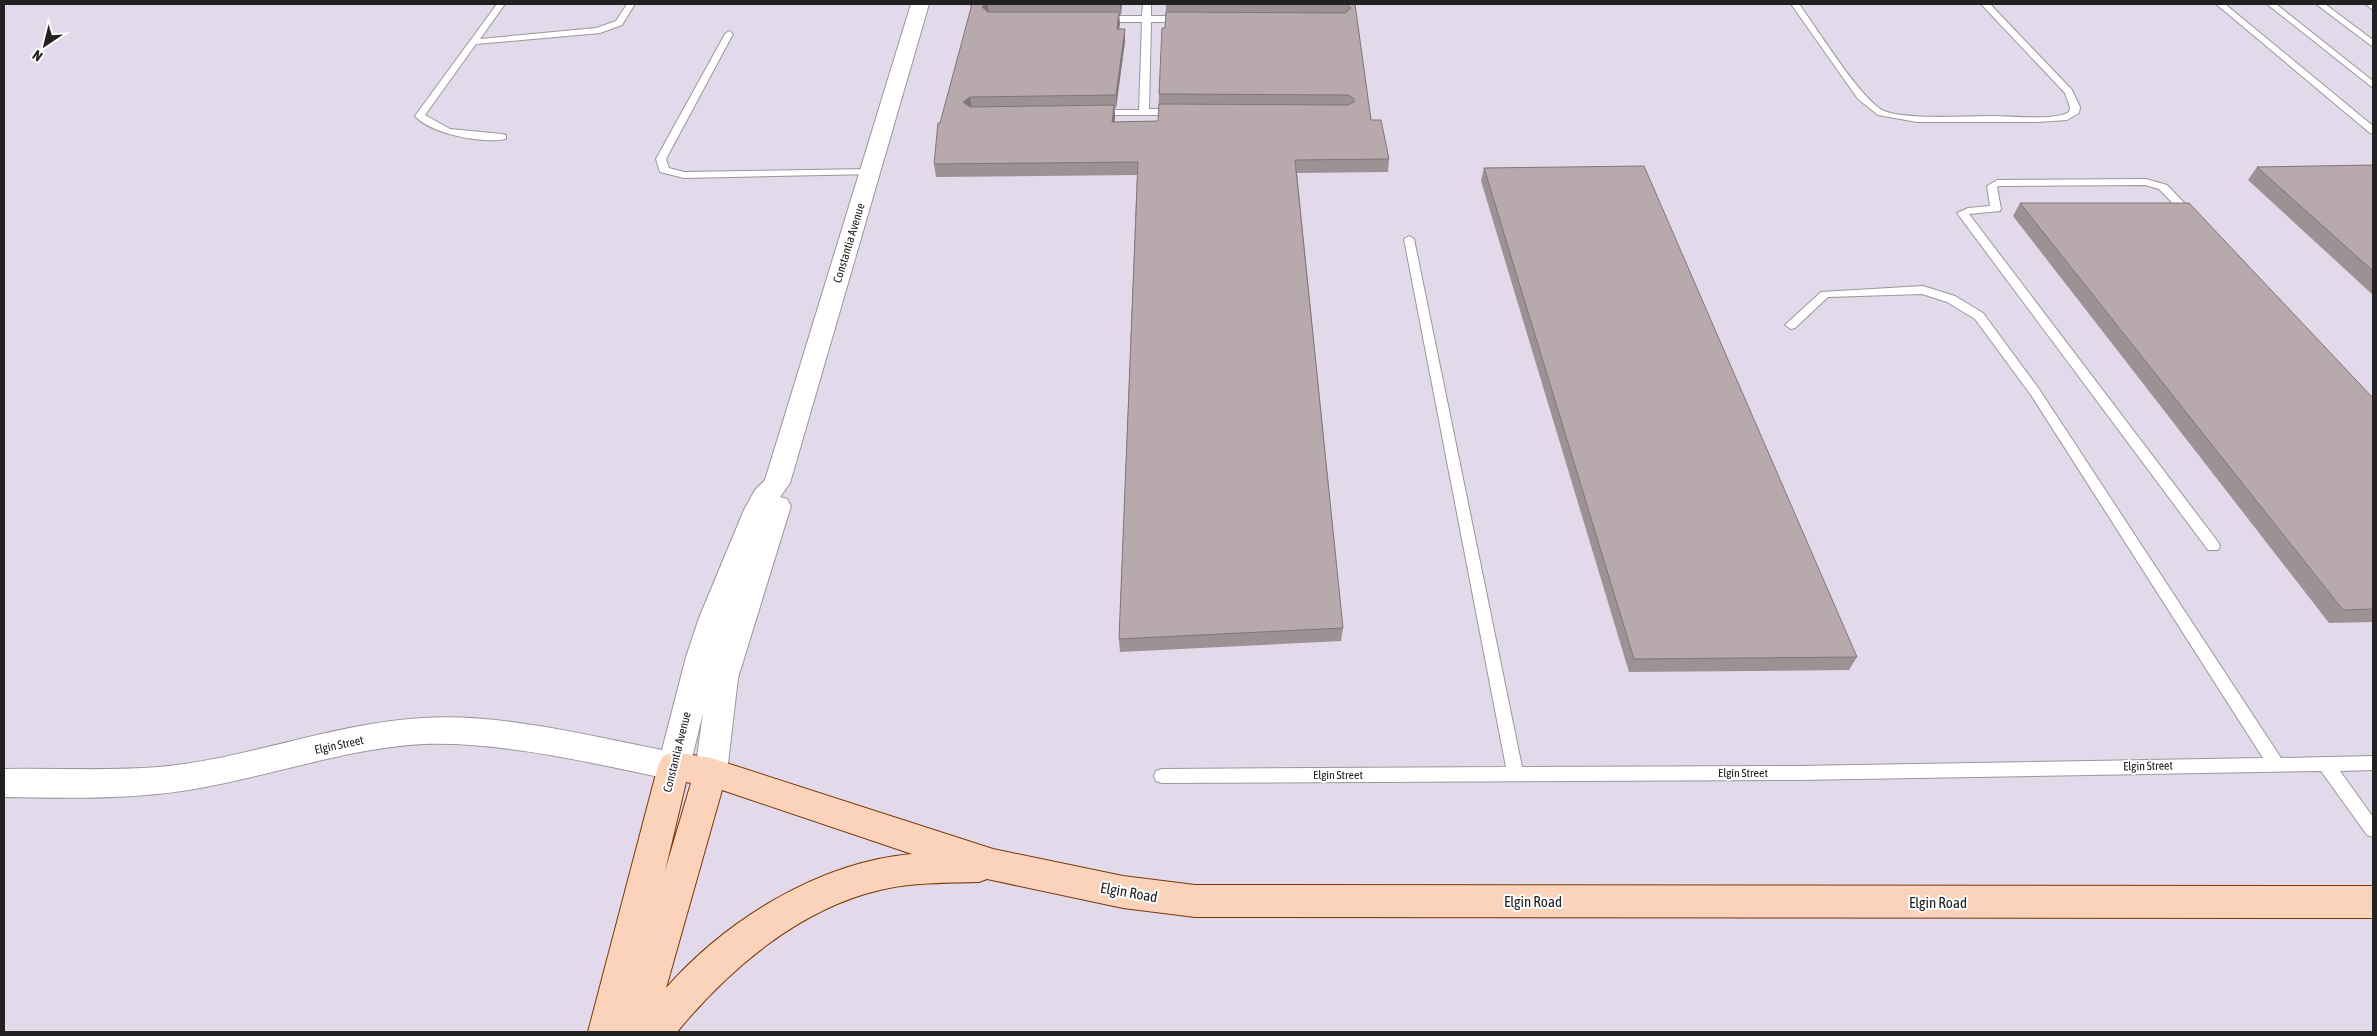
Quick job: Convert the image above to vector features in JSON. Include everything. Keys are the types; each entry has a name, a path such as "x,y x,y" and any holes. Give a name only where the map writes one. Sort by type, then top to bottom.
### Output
{"street":[{"name":"Constantia Avenue","path":"607,1032 701,657 714,618 758,510 765,497 777,483 920,4"},
{"name":"Constantia Avenue","path":"635,1032 711,772 723,678 780,498 777,483"},
{"name":"Elgin Street","path":"4,783 158,781 202,774 384,735 424,731 491,734 584,748 674,766"},
{"name":"Elgin Road","path":"674,766 711,772 993,865 1123,892 1195,901 2373,902"},
{"path":"653,1032 702,976 767,925 804,902 845,883 882,874 906,870 993,865"}],"lane":[{"path":"501,4 420,116 430,126 450,132 502,137"},
{"path":"474,42 597,31 619,23 631,4"},
{"path":"1144,112 1147,4"},
{"path":"1795,4 1861,97 1881,112 1900,117 1927,119 2056,119 2074,114 2075,107 2069,92 1985,4"},
{"path":"2220,4 2373,131"},
{"path":"2270,4 2373,85"},
{"path":"2320,4 2373,44"},
{"path":"2369,4 2373,7"},
{"path":"1088,19 1196,19"},
{"path":"729,34 661,159 664,170 684,175 870,172"},
{"path":"1087,113 1183,112"},
{"path":"2197,223 2163,188 2146,182 1997,183 1992,186 1996,209 1962,213 2213,546"},
{"path":"1409,239 1515,774"},
{"path":"1791,325 1826,294 1923,290 1951,299 1979,316 2035,392 2276,764"},
{"path":"2325,763 2373,830"},
{"name":"Elgin Street","path":"1162,776 1808,773 2373,763"}],"shaded area":[{"path":"4,4 2373,4 2373,1032 4,1032"}],"building":[{"path":"972,4 985,4 982,7 988,12 1119,12 1117,29 1125,29 1116,95 970,97 963,102 970,107 1114,105 1112,122 1158,121 1159,104 1348,105 1354,102 1354,99 1348,95 1159,94 1162,28 1165,28 1166,12 1345,13 1351,8 1346,4 1355,4 1371,120 1381,120 1389,159 1295,160 1343,628 1119,639 1138,162 934,164 938,123 940,123"},
{"path":"2373,165 2373,271 2257,167"},
{"path":"1644,166 1857,657 1634,659 1484,168"},
{"path":"2020,203 2189,203 2373,398 2373,609 2343,610"}]}
